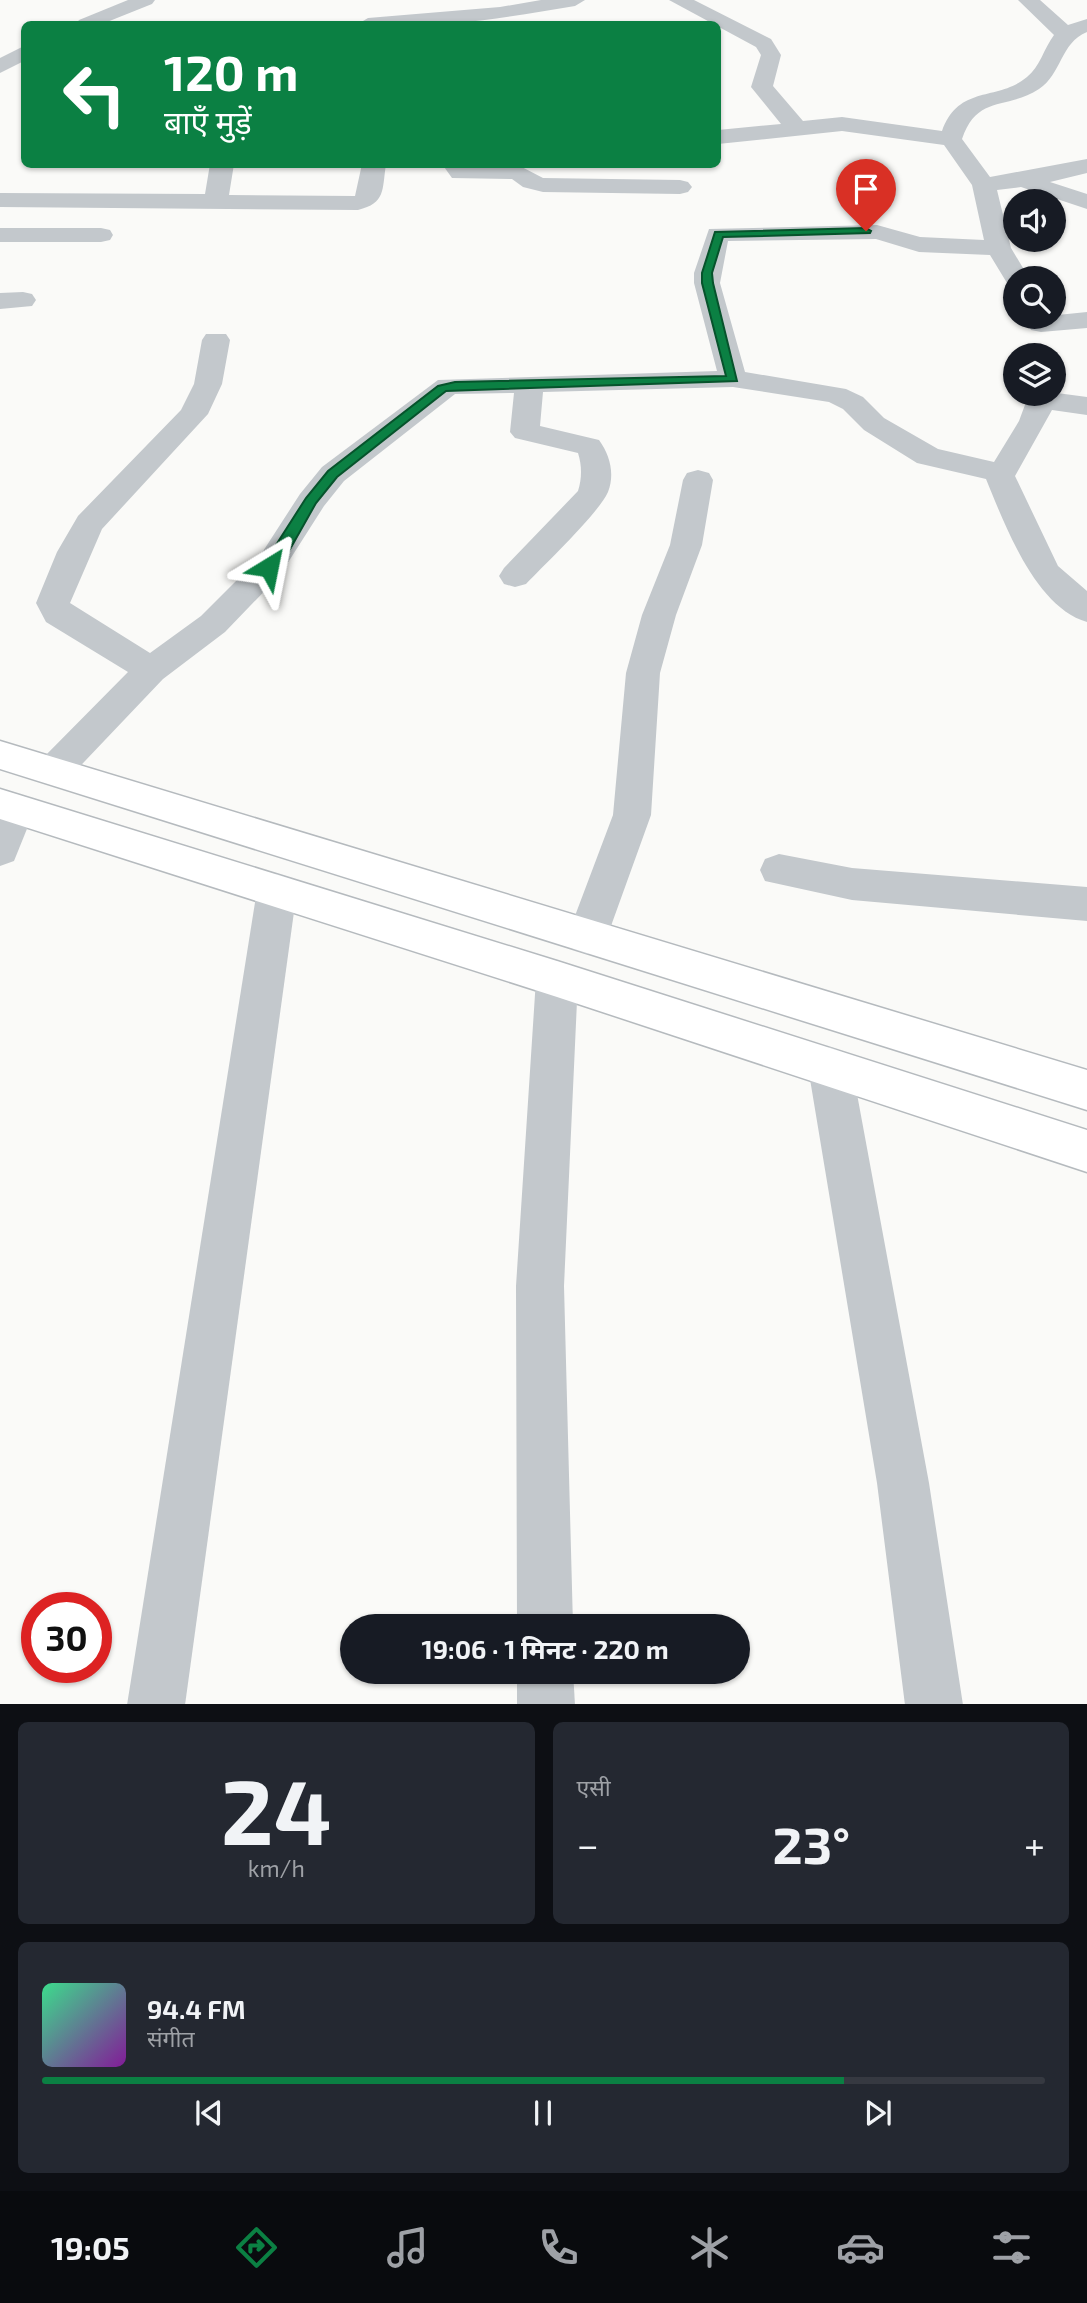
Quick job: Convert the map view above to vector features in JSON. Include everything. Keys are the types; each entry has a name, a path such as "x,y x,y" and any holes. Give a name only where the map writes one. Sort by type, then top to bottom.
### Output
{"main road":[{"path":"0,755 1087,1090"},
{"path":"8,806 557,979 1087,1151"}],"street":[{"path":"93,21 145,0"},
{"path":"390,21 393,0"},
{"path":"419,21 500,13 575,0"},
{"path":"679,0 721,21"},
{"path":"1028,0 1071,39"},
{"path":"721,21 764,43 771,55 762,83 764,92 797,129"},
{"path":"951,139 954,125 964,109 1034,82 1071,39 1087,25"},
{"path":"0,67 21,54"},
{"path":"0,80 21,81"},
{"path":"721,137 859,124 951,139 984,185 998,248 1009,266"},
{"path":"984,185 1087,166"},
{"path":"215,202 221,168"},
{"path":"0,200 362,202 368,197 373,168"},
{"path":"455,168 460,173 518,172 531,182 544,185 680,187"},
{"path":"1022,180 1087,202"},
{"path":"733,379 707,283 707,273 718,234 877,232 893,234 915,243 998,248"},
{"path":"0,235 101,235"},
{"path":"1066,324 1087,320"},
{"path":"151,670 58,614 53,603 73,552 89,523 194,414 208,384 216,340"},
{"path":"53,771 151,670 213,624 269,567 284,548 311,501 332,474 391,431 438,391 455,386 733,379 842,397 874,424 928,456 1000,473"},
{"path":"515,576 591,495 596,485 594,453 589,446 525,432 529,384"},
{"path":"1066,402 1087,406"},
{"path":"1000,473 1034,421 1039,406"},
{"path":"1000,473 1020,524 1042,565 1087,610"},
{"path":"587,937 632,815 643,673 659,615 686,545 698,480"},
{"path":"0,850 8,806"},
{"path":"779,870 852,884 1087,904"},
{"path":"156,1704 277,890"},
{"path":"545,1614 540,1286 557,979"},
{"path":"830,1067 903,1483 934,1704"},
{"path":"545,1684 546,1704"}],"route":[{"path":"269,567 284,548 320,487 332,474 391,431 442,388 733,379 707,283 707,273 718,234 866,231"}]}
